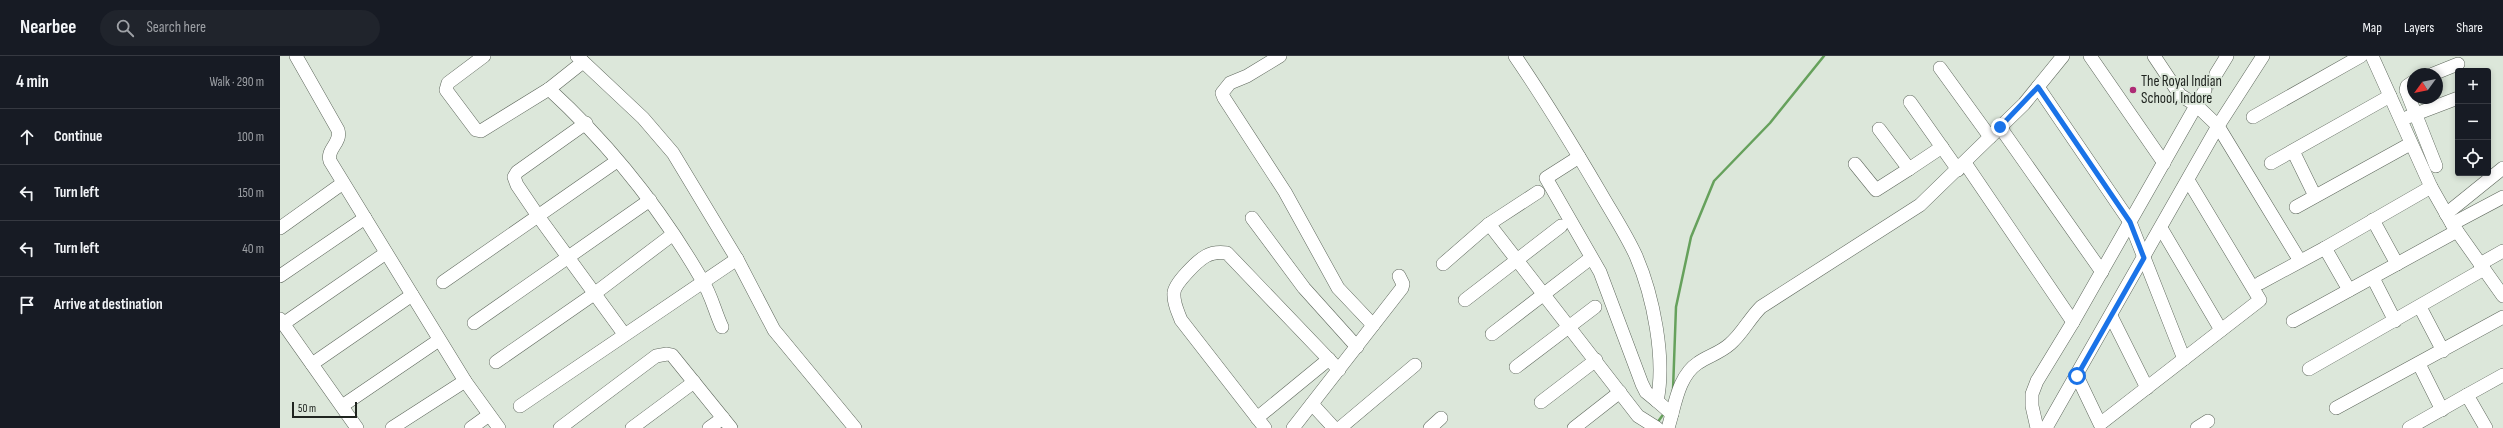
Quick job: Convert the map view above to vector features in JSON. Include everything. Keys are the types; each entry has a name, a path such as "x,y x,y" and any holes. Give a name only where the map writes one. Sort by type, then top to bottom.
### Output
{"street":[{"path":"296,56 338,130 339,139 328,157 439,340 465,381 499,428"},
{"path":"484,56 448,83 446,90 476,130 487,129 549,88 580,59 643,118 673,153 737,259 774,330 855,428"},
{"path":"1280,56 1247,76 1230,83 1224,87 1222,93 1285,192 1338,288 1373,325"},
{"path":"1515,56 1579,157 1636,256 1650,302 1659,358 1663,406 1668,428"},
{"path":"2090,56 2164,163"},
{"path":"2154,56 2180,95 2196,105 2218,126 2300,261"},
{"path":"2216,74 2227,56"},
{"path":"2046,428 2077,376 2218,126 2262,56"},
{"path":"2253,117 2361,56"},
{"path":"2372,56 2410,144 2431,187 2451,223 2503,296"},
{"path":"1489,224 1620,392 1650,424 1686,374 1699,362 1728,346 1737,338 1751,317 1761,307 1904,216 1962,167 2038,87 2058,58"},
{"path":"2443,70 2458,64"},
{"path":"1940,68 1990,137"},
{"path":"2038,87 2130,222 2184,359"},
{"path":"549,88 586,123 650,200 703,280 722,327"},
{"path":"2037,428 2032,406 2032,394 2037,381 2102,272 2205,90"},
{"path":"2271,163 2390,96"},
{"path":"2400,120 2455,99"},
{"path":"1910,102 1942,147 1962,167 2073,322"},
{"path":"2412,104 2436,166"},
{"path":"586,123 517,172 514,177 517,185 538,216 624,334"},
{"path":"2000,127 2102,272"},
{"path":"1879,129 1909,168"},
{"path":"2296,207 2410,144"},
{"path":"1854,164 1876,190 1942,147"},
{"path":"2292,151 2315,196"},
{"path":"1579,157 1546,178 1600,272 1642,384 1663,406"},
{"path":"443,282 617,160"},
{"path":"2293,321 2397,264 2451,223 2503,168"},
{"path":"2077,376 2100,424 2260,300 2188,180"},
{"path":"280,228 343,183"},
{"path":"2260,283 2325,248 2431,187"},
{"path":"1443,264 1489,224 1538,192"},
{"path":"2451,223 2503,196"},
{"path":"474,323 650,200"},
{"path":"280,276 365,218"},
{"path":"1252,218 1304,288 1357,347"},
{"path":"2373,220 2397,264"},
{"path":"1464,300 1561,226"},
{"path":"2161,228 2221,330"},
{"path":"496,362 594,294 672,235"},
{"path":"2325,248 2349,290"},
{"path":"1329,359 1261,423 1181,320 1175,305 1174,292 1177,283 1205,256 1216,251 1227,253 1329,359 1339,370"},
{"path":"2309,369 2420,307 2482,267 2503,251"},
{"path":"357,428 282,322 386,253"},
{"path":"520,406 703,280 737,259"},
{"path":"1492,334 1587,261"},
{"path":"1293,428 1402,288 1403,284 1399,276"},
{"path":"2373,278 2395,321"},
{"path":"312,364 412,295"},
{"path":"1516,367 1595,307"},
{"path":"2420,307 2443,351"},
{"path":"2111,316 2147,388"},
{"path":"2336,408 2503,317"},
{"path":"342,406 439,340"},
{"path":"560,428 656,356 667,354 672,355 727,423 709,428"},
{"path":"1540,402 1596,360"},
{"path":"2419,364 2442,410"},
{"path":"1340,428 1415,365"},
{"path":"2409,428 2503,374"},
{"path":"392,428 465,381"},
{"path":"632,428 694,382"},
{"path":"1574,428 1620,392"},
{"path":"2467,395 2486,428"},
{"path":"1312,404 1334,428"},
{"path":"471,428 489,415"},
{"path":"1430,428 1441,418"}],"waterway":[{"path":"1673,390 1676,307 1691,237 1714,181 1770,123 1824,56"},
{"path":"1657,423 1665,412"}],"tunnel":[{"path":"2205,90 2216,74"}],"place":[{"name":"The Royal Indian School, Indore","path":"2133,90"}],"route":[{"path":"2000,127 2024,104 2038,87 2130,222 2144,258 2077,376"}]}
